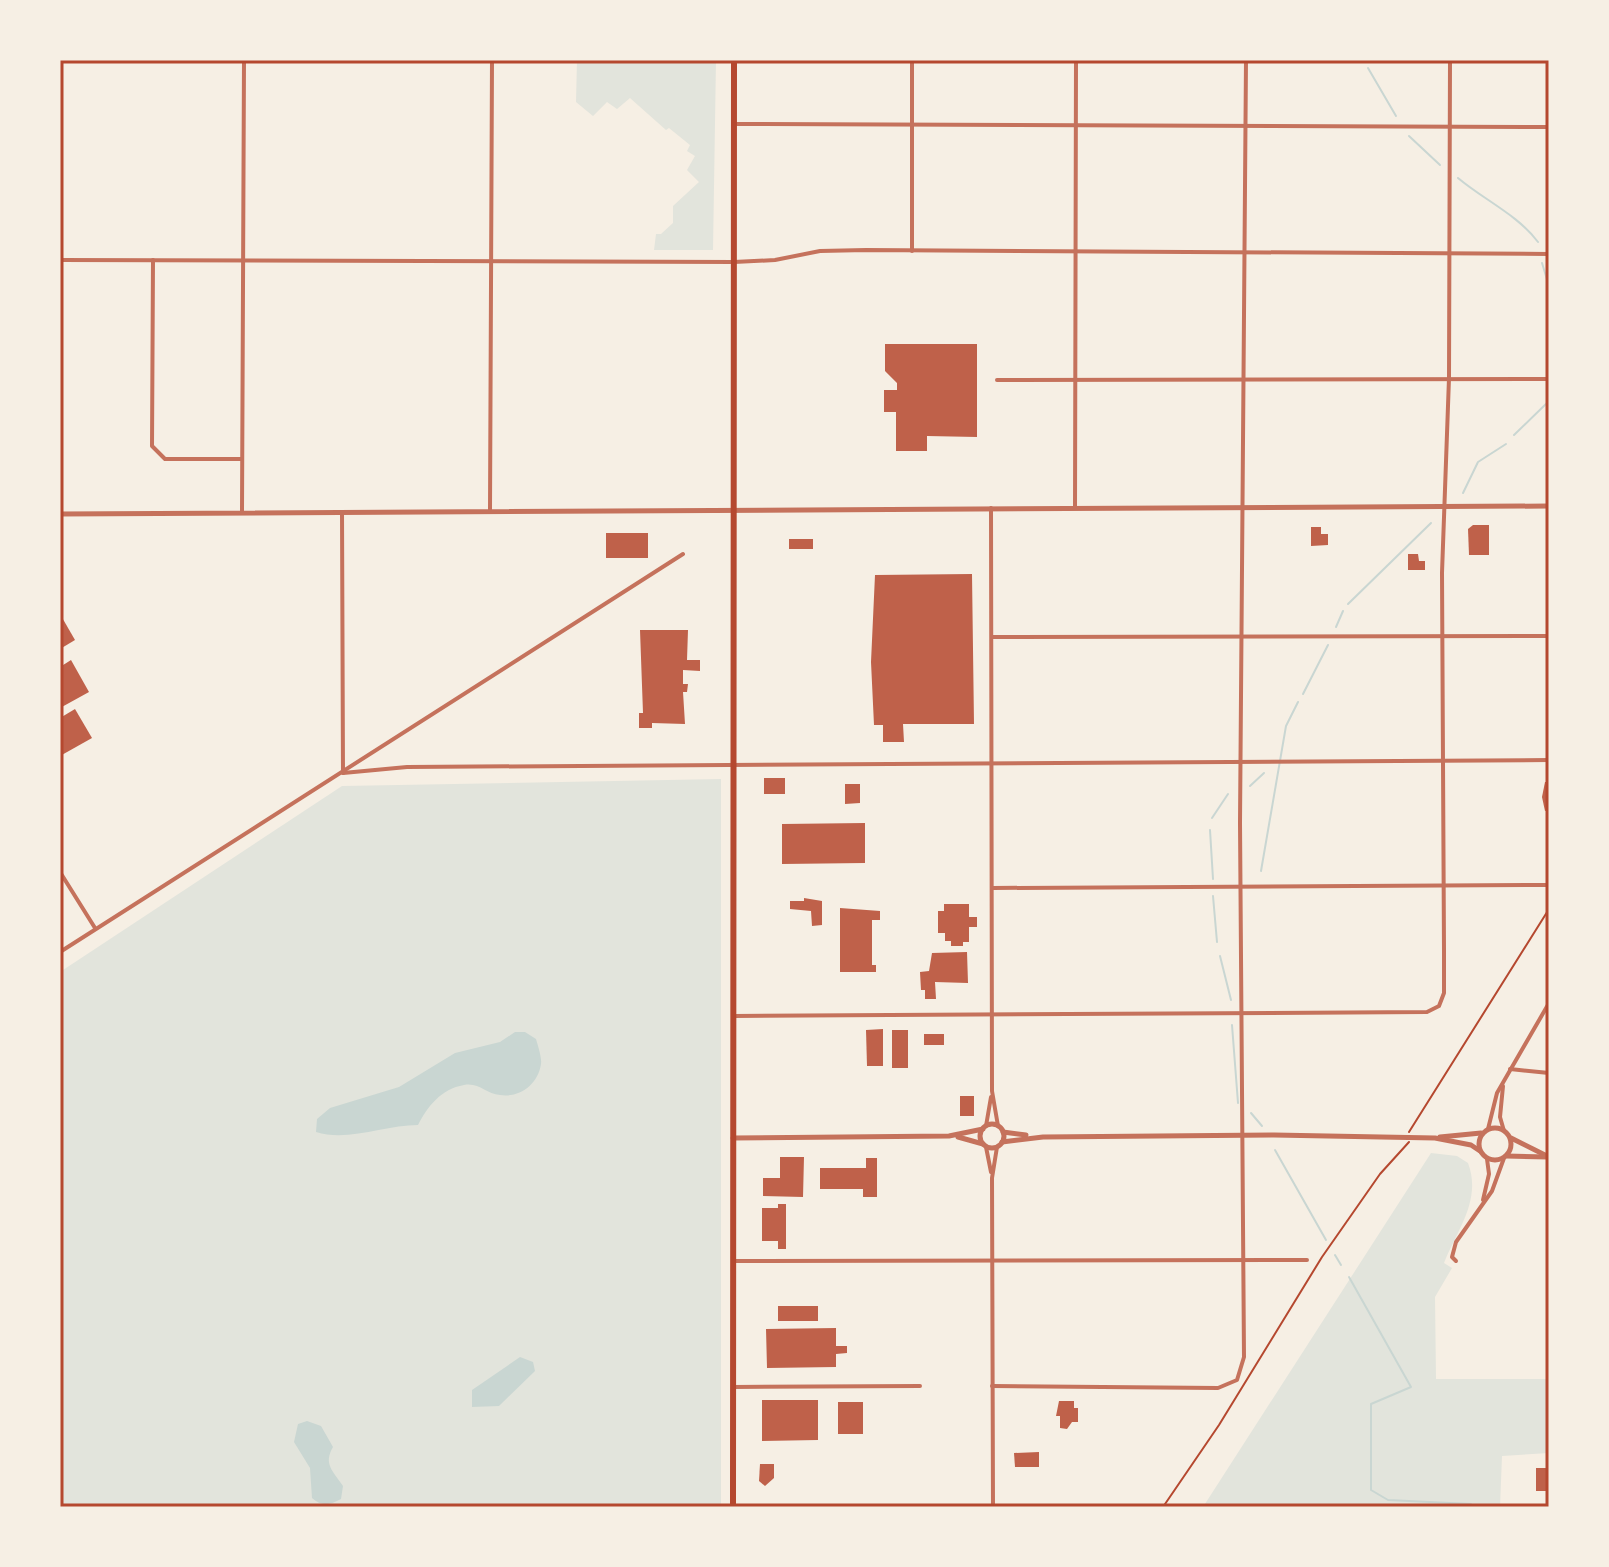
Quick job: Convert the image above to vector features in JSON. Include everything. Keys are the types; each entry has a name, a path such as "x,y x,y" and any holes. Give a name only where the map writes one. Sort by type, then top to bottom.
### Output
{"highway":[{"path":"733,1507 734,60"}],"street":[{"path":"242,513 244,60"},
{"path":"490,511 492,60"},
{"path":"912,60 912,251"},
{"path":"1075,507 1076,60"},
{"path":"992,1386 1218,1388 1237,1380 1244,1357 1241,506 1245,378 1246,60"},
{"path":"732,1016 1427,1012 1441,1003 1444,884 1443,506 1449,378 1450,60"},
{"path":"734,124 1549,127"},
{"path":"60,260 734,262 775,260 820,251 1549,254"},
{"path":"153,260 152,446 165,459 242,459"},
{"path":"997,380 1549,379"},
{"path":"60,514 1549,506"},
{"path":"991,508 992,1091 998,1126 1003,1132 1043,1137"},
{"path":"342,512 343,773"},
{"path":"60,952 683,554"},
{"path":"993,637 1549,636"},
{"path":"343,773 407,767 732,763 1549,760"},
{"path":"60,872 95,929"},
{"path":"992,888 1546,885"},
{"path":"1480,1151 1478,1141 1486,1131 1497,1093 1549,1003"},
{"path":"1510,1069 1549,1073"},
{"path":"1510,1069 1500,1111 1504,1131 1549,1157"},
{"path":"992,1091 980,1137 992,1178"},
{"path":"733,1138 949,1136 998,1126"},
{"path":"993,1507 992,1178 997,1147 1002,1142 1043,1137 1244,1135 1435,1138 1504,1131"},
{"path":"1002,1142 1003,1132"},
{"path":"949,1136 997,1147"},
{"path":"1456,1261 1452,1257 1456,1242 1492,1191 1511,1147 1510,1137"},
{"path":"1435,1138 1471,1145 1487,1159 1489,1174 1483,1203"},
{"path":"1487,1159 1549,1157"},
{"path":"733,1261 1307,1260"},
{"path":"733,1387 920,1386"}],"path":[{"path":"1409,1133 1432,1091 1549,909"},
{"path":"1163,1507 1219,1425 1322,1257 1380,1174 1409,1143"}],"shaded area":[{"path":"577,60 716,60 713,250 654,250 656,234 661,234 673,223 673,206 699,182 687,170 695,156 687,151 690,145 669,128 666,130 630,98 617,109 607,102 593,116 576,102"},
{"path":"721,779 721,1507 60,1507 60,972 342,786"},
{"path":"515,1032 525,1032 536,1039 541,1059 536,1078 521,1092 500,1095 474,1085 464,1085 436,1099 418,1125 341,1135 316,1132 317,1119 330,1108 399,1087 455,1053 500,1042"},
{"path":"1431,1153 1457,1156 1468,1163 1472,1177 1470,1202 1444,1263 1452,1268 1435,1297 1436,1379 1549,1379 1549,1453 1502,1456 1500,1507 1203,1507"},
{"path":"520,1357 533,1362 535,1371 499,1406 472,1407 472,1390"},
{"path":"307,1421 321,1426 333,1447 329,1463 343,1486 341,1499 333,1503 323,1504 312,1498 310,1468 294,1442 298,1424"}],"building":[{"path":"885,344 977,344 977,437 927,436 927,451 896,451 896,412 884,412 884,390 897,390 897,383 885,371"},
{"path":"1473,525 1489,525 1489,555 1469,555 1468,529"},
{"path":"1311,527 1321,527 1321,534 1328,534 1328,545 1311,546"},
{"path":"606,533 648,533 648,558 606,558"},
{"path":"789,539 813,539 813,549 789,549"},
{"path":"1408,554 1418,554 1419,561 1425,561 1425,570 1408,570"},
{"path":"972,574 974,724 903,724 904,742 883,742 883,725 874,725 871,662 875,575"},
{"path":"60,614 75,640 60,649"},
{"path":"640,630 688,630 687,660 700,660 700,671 683,670 683,684 688,684 687,692 683,692 685,724 652,723 652,728 639,728 639,713 643,713"},
{"path":"71,660 89,692 60,708 60,667"},
{"path":"75,709 92,738 60,756 60,718"},
{"path":"764,778 785,778 785,794 764,794"},
{"path":"1545,782 1549,782 1549,810 1545,811 1542,797"},
{"path":"845,784 860,784 860,803 845,804"},
{"path":"865,823 865,863 782,864 782,824"},
{"path":"804,898 822,901 822,925 812,926 811,911 790,909 790,901 804,901"},
{"path":"944,904 969,904 969,917 977,917 977,927 969,927 969,942 963,942 963,946 951,946 951,941 945,941 945,933 938,933 938,911 944,911"},
{"path":"840,908 880,911 880,920 872,920 872,965 876,965 876,972 840,972"},
{"path":"967,952 968,983 935,982 936,999 925,999 920,972 929,971 932,953"},
{"path":"883,1029 883,1066 867,1066 866,1030"},
{"path":"892,1030 908,1030 908,1068 892,1068"},
{"path":"924,1034 944,1034 944,1045 924,1045"},
{"path":"960,1096 974,1096 974,1116 960,1116"},
{"path":"780,1157 804,1157 803,1197 763,1196 763,1178 780,1178"},
{"path":"866,1158 877,1158 877,1197 863,1197 863,1189 820,1189 820,1168 866,1168"},
{"path":"778,1204 786,1204 786,1249 778,1249 778,1241 762,1241 762,1208 778,1208"},
{"path":"778,1306 818,1306 818,1321 778,1321"},
{"path":"836,1328 836,1346 847,1346 847,1353 836,1354 836,1367 767,1368 766,1329"},
{"path":"762,1400 818,1400 818,1440 762,1441"},
{"path":"1059,1401 1074,1401 1074,1408 1078,1408 1078,1422 1072,1422 1067,1429 1060,1428 1060,1416 1056,1416"},
{"path":"838,1402 863,1402 863,1434 838,1434"},
{"path":"1039,1452 1039,1467 1015,1467 1014,1453"},
{"path":"760,1464 774,1464 774,1478 765,1486 759,1481"},
{"path":"1536,1468 1549,1468 1549,1491 1536,1491"}],"waterway":[{"path":"1368,68 1396,116"},
{"path":"1409,136 1440,165"},
{"path":"1458,178 1511,216 1538,242"},
{"path":"1542,263 1549,286"},
{"path":"1514,435 1549,401"},
{"path":"1463,493 1478,462 1506,444"},
{"path":"1348,604 1431,523"},
{"path":"1336,627 1343,611"},
{"path":"1303,694 1328,645"},
{"path":"1261,871 1286,726 1298,702"},
{"path":"1250,786 1264,773"},
{"path":"1212,818 1228,794"},
{"path":"1210,830 1213,879"},
{"path":"1213,896 1217,942"},
{"path":"1220,956 1231,1000"},
{"path":"1232,1025 1238,1103"},
{"path":"1251,1113 1262,1126"},
{"path":"1275,1150 1326,1240"},
{"path":"1335,1255 1341,1265"},
{"path":"1349,1277 1411,1387 1371,1404 1371,1490 1388,1500 1471,1504 1473,1507"}]}
